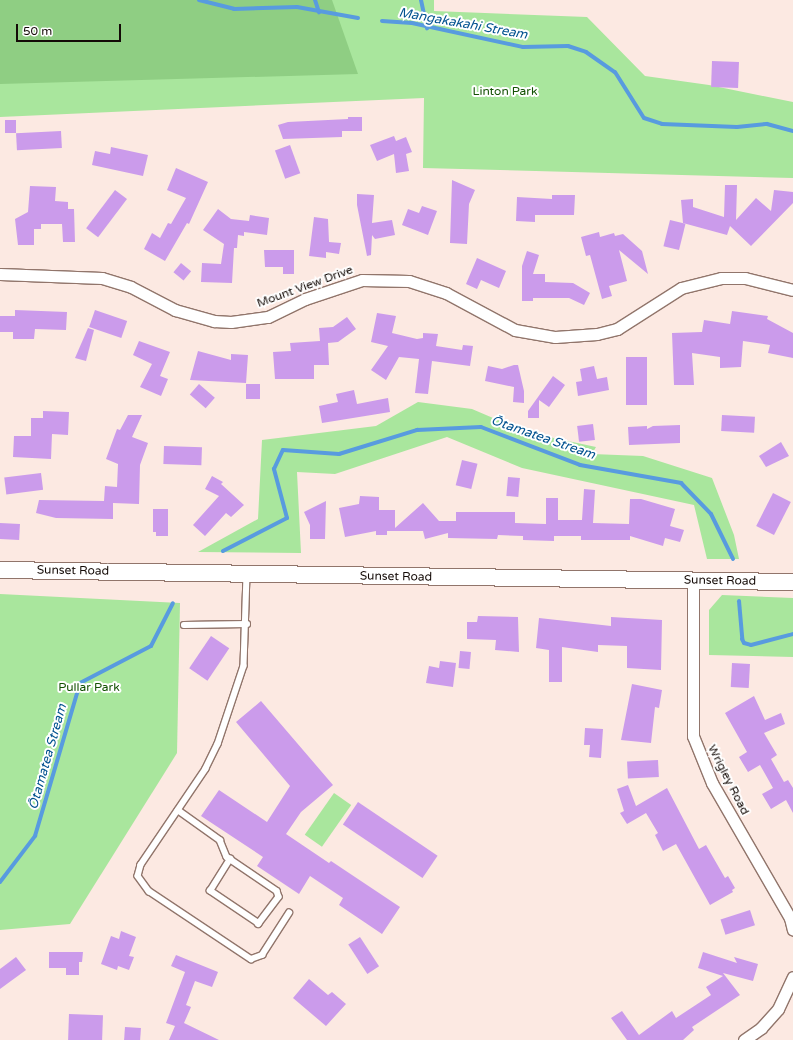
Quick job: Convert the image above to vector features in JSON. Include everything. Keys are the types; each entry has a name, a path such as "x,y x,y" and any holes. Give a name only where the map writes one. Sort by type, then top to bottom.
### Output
{"main road":[{"name":"Sunset Road","path":"0,570 793,582"}],"street":[{"name":"Mount View Drive","path":"0,274 102,278 131,287 175,310 214,321 231,322 268,317 305,300 362,280 409,281 446,293 515,330 555,337 597,334 617,328 681,288 721,278 746,278 793,290"},
{"name":"Wrigley Road","path":"693,581 693,736 712,783 790,918 793,930"},
{"path":"744,1040 761,1028 778,1009 793,977"}],"lane":[{"path":"247,574 247,624 244,666 218,744 206,769 139,870 138,876 144,886 251,959 262,955 289,913"},
{"path":"184,625 247,624"},
{"path":"178,810 220,840 226,855 230,859 278,893 279,897 261,923 255,923 210,891 230,859"}],"green space":[{"name":"Linton Park","path":"0,0 434,0 434,11 587,17 645,76 709,85 793,102 793,178 423,168 424,98 0,117"},
{"path":"0,0 332,0 358,74 0,84"},
{"path":"418,402 472,409 526,432 596,447 592,454 643,456 712,478 734,535 739,559 707,559 694,505 522,468 447,437 335,474 297,472 301,553 198,552 258,519 262,440 376,426"},
{"name":"Pullar Park","path":"0,594 180,603 177,753 70,924 0,930"},
{"path":"722,595 793,598 793,657 709,655 709,610"},
{"path":"334,793 351,805 322,847 305,835"}],"building":[{"path":"712,61 739,62 738,88 711,87"},
{"path":"348,117 362,117 362,131 342,131 342,137 283,139 278,125 288,122 348,119"},
{"path":"5,120 16,120 16,133 5,133"},
{"path":"61,131 62,148 17,150 16,133"},
{"path":"394,136 396,141 406,137 412,152 406,154 409,171 396,173 394,154 377,161 370,145"},
{"path":"290,145 300,173 285,179 275,150"},
{"path":"111,147 148,155 143,176 92,165 95,151 110,154"},
{"path":"176,168 208,182 189,224 187,223 165,261 144,249 152,233 160,238 168,223 171,224 186,198 167,190"},
{"path":"452,180 475,190 469,204 467,244 450,243"},
{"path":"725,185 737,185 736,220 756,198 771,211 774,190 793,192 793,203 751,246 730,226 727,235 683,223 681,200 693,199 693,207 724,217"},
{"path":"30,186 56,187 55,201 68,202 68,209 74,209 75,242 63,242 62,224 41,224 41,229 34,229 34,245 18,245 15,219 28,212"},
{"path":"115,190 127,199 98,237 86,228"},
{"path":"357,194 374,195 372,223 392,220 395,235 375,239 372,235 371,255 367,256 357,205"},
{"path":"552,195 575,195 574,215 535,215 535,222 516,221 517,197 552,199"},
{"path":"422,206 437,211 428,235 402,225 408,209 419,213"},
{"path":"218,209 231,219 249,221 250,215 269,218 267,235 244,232 244,236 238,235 237,248 234,248 232,283 201,282 202,263 221,264 224,244 203,230"},
{"path":"314,217 328,219 329,242 341,243 339,254 326,252 326,258 309,256"},
{"path":"670,220 686,224 679,250 663,246"},
{"path":"599,232 600,237 614,233 615,236 623,234 642,251 648,274 619,250 627,281 609,286 612,296 602,299 590,255 586,256 581,237"},
{"path":"264,250 294,250 294,274 283,274 283,267 265,267"},
{"path":"527,251 539,255 533,274 545,274 545,282 573,283 590,293 584,305 569,298 533,298 533,301 522,301 522,266"},
{"path":"477,258 506,271 499,288 481,280 477,289 466,284"},
{"path":"181,263 191,271 184,281 173,272"},
{"path":"15,310 67,312 66,330 35,329 34,339 13,339 13,332 0,332 0,316 15,316"},
{"path":"95,310 127,321 121,338 89,327"},
{"path":"732,311 768,316 767,319 793,333 793,358 768,353 770,345 743,341 741,367 720,368 720,357 692,353 694,385 674,385 672,333 702,332 704,320 730,324"},
{"path":"377,313 396,316 392,333 417,339 423,338 423,333 438,334 436,346 462,350 463,345 473,346 470,366 432,361 428,394 415,393 419,359 399,357 386,380 371,370 388,346 371,342"},
{"path":"347,317 356,329 338,342 328,343 329,365 314,365 314,379 275,379 273,352 291,351 290,343 320,341 319,328 333,327"},
{"path":"88,328 94,330 86,361 75,358"},
{"path":"139,341 170,352 160,376 168,379 161,396 140,387 152,364 133,355"},
{"path":"198,351 231,360 231,354 248,355 246,383 190,380"},
{"path":"626,357 647,357 647,405 626,405"},
{"path":"518,365 524,391 524,403 513,402 514,387 485,381 488,366 502,369"},
{"path":"594,366 597,379 607,377 609,390 578,396 576,382 582,381 580,369"},
{"path":"553,376 565,385 549,407 539,400 539,418 528,418 528,411"},
{"path":"199,384 215,398 206,408 190,395"},
{"path":"246,384 260,384 260,399 246,399"},
{"path":"354,390 357,404 388,398 390,412 322,423 319,406 338,402 336,394"},
{"path":"43,411 69,412 68,435 52,434 51,459 13,457 14,436 31,436 31,418 43,418"},
{"path":"128,415 142,415 132,437 148,443 140,465 139,504 113,503 113,519 56,518 36,513 39,500 104,501 105,486 117,487 118,464 106,459 117,429 120,430"},
{"path":"722,415 755,417 754,433 721,431"},
{"path":"593,424 595,440 579,442 577,426"},
{"path":"680,425 680,443 629,445 628,427 647,426 647,429 653,426"},
{"path":"781,442 789,456 766,467 759,456"},
{"path":"164,446 202,447 201,465 163,464"},
{"path":"462,460 478,464 471,489 456,485"},
{"path":"41,473 43,490 6,494 4,478"},
{"path":"212,476 223,482 221,484 244,505 231,517 226,513 205,536 193,525 219,496 205,489"},
{"path":"508,477 520,478 518,497 506,496"},
{"path":"584,489 595,490 593,523 629,524 630,499 641,499 675,509 670,526 684,530 680,542 665,538 663,546 630,536 630,540 581,540 581,536 554,536 554,541 523,540 523,536 498,535 497,539 448,538 448,533 425,539 423,531 387,531 387,535 376,535 376,531 345,537 339,508 359,504 360,496 379,497 379,510 395,510 395,528 423,503 439,521 456,521 456,512 515,512 515,523 546,524 546,498 558,498 558,520 582,520"},
{"path":"773,493 791,502 774,535 756,526"},
{"path":"326,501 325,539 310,539 310,525 304,512"},
{"path":"153,509 168,509 168,536 156,536 156,532 153,532"},
{"path":"0,523 20,524 19,540 0,539"},
{"path":"478,616 518,617 519,652 495,650 496,640 467,639 467,622 477,622"},
{"path":"611,617 662,620 661,670 627,668 627,646 598,645 598,652 562,647 562,682 549,682 549,650 536,648 539,618 611,626"},
{"path":"211,636 229,648 207,681 189,668"},
{"path":"460,651 471,652 469,669 459,668"},
{"path":"440,661 456,663 453,687 426,683 429,666 439,668"},
{"path":"732,663 750,664 749,688 731,687"},
{"path":"632,684 662,690 659,708 655,707 651,743 621,740"},
{"path":"754,696 765,720 781,713 785,724 764,733 777,755 771,759 784,782 788,780 793,788 793,813 786,800 771,809 762,794 773,788 760,765 748,772 739,757 747,752 725,713"},
{"path":"261,701 333,785 301,812 286,834 329,863 331,861 400,907 382,934 339,905 343,898 310,876 299,894 257,866 263,857 201,816 219,790 267,822 290,786 236,722"},
{"path":"585,728 603,729 601,758 589,757 590,745 584,745"},
{"path":"658,760 659,777 628,779 627,762"},
{"path":"628,785 636,806 667,788 699,849 706,845 725,878 728,876 735,888 732,890 733,892 710,905 676,844 663,851 655,835 658,833 646,813 627,824 620,813 624,811 617,789"},
{"path":"358,802 438,856 422,878 343,824"},
{"path":"750,910 755,925 725,935 721,920"},
{"path":"121,931 136,937 129,956 134,957 129,970 118,966 117,970 101,964 111,936 119,939"},
{"path":"360,937 379,966 367,974 348,945"},
{"path":"49,952 83,952 82,962 79,962 79,975 66,975 66,968 49,968"},
{"path":"703,952 737,963 734,957 758,964 753,981 723,973 740,995 692,1027 694,1030 683,1040 627,1040 611,1018 622,1011 639,1035 672,1011 676,1018 711,995 706,987 723,976 698,968"},
{"path":"176,955 218,972 212,987 195,981 186,1005 191,1007 184,1023 219,1040 169,1040 175,1026 166,1023 185,972 171,966"},
{"path":"16,957 26,970 0,989 0,969"},
{"path":"309,979 328,995 332,992 346,1004 326,1026 293,998"},
{"path":"69,1014 103,1015 102,1040 68,1040"},
{"path":"125,1027 141,1028 140,1040 124,1040"}],"waterway":[{"name":"Mangakakahi Stream","path":"199,0 234,9 297,7 358,18"},
{"path":"315,0 319,12"},
{"path":"421,0 427,28"},
{"name":"Mangakakahi Stream","path":"382,21 412,23 523,47 568,46 586,52 615,72 644,118 662,124 737,127 767,124 793,131"},
{"name":"Ōtamatea Stream","path":"223,551 287,518 274,469 283,450 339,454 417,430 481,427 580,465 681,483 711,514 733,559"},
{"name":"Ōtamatea Stream","path":"739,601 742,639 744,643 751,645 793,634"},
{"name":"Ōtamatea Stream","path":"0,882 35,836 80,683 151,646 173,603"}]}
